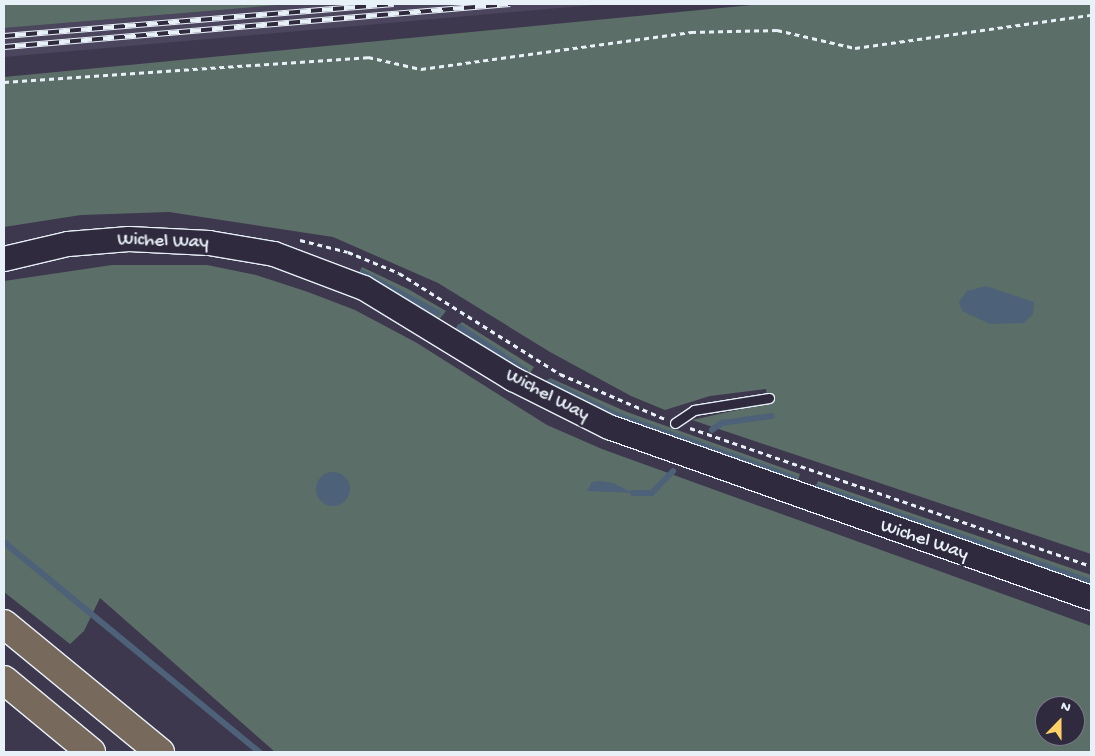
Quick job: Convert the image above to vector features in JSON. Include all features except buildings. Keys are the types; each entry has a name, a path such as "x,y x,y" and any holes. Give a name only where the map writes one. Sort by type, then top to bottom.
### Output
{"highway":[{"path":"4,624 160,752"},
{"path":"4,680 91,752"}],"street":[{"name":"Wichel Way","path":"4,259 68,244 129,239 209,243 274,254 372,293 521,384 609,428 1091,598"}],"lane":[{"path":"675,423 694,410 769,398"}],"path":[{"path":"4,82 368,58 421,70 691,32 777,30 855,48 1091,16"},
{"path":"297,240 348,252 399,273 560,374 675,423 1091,566"}],"shaded area":[{"path":"291,4 604,4 4,57 4,28"}],"green space":[{"path":"4,4 291,4 4,28"},
{"path":"762,4 1091,4 1091,554 692,420 768,403 766,389 710,396 665,410 631,396 550,352 438,283 333,237 169,212 81,215 4,227 4,77"},
{"path":"112,265 207,265 256,275 355,310 417,343 547,425 602,449 1091,626 1091,752 275,752 100,598 84,631 70,644 4,592 4,281"},
{"path":"362,267 408,289 446,311 438,321 358,275"},
{"path":"462,322 534,367 527,378 454,330"},
{"path":"550,378 627,412 800,474 796,486 626,426 544,388"},
{"path":"818,481 1091,575 1087,586 814,492"}],"water":[{"path":"986,286 1034,302 1033,314 1024,323 990,324 962,311 959,302 967,291"},
{"path":"333,472 340,473 345,477 349,482 349,496 345,501 340,505 333,506 326,505 321,501 317,496 316,489 317,482 321,477 326,473"},
{"path":"592,482 613,483 633,493 587,491"}],"waterway":[{"path":"363,273 438,313"},
{"path":"460,327 526,371"},
{"path":"549,382 614,414 794,478"},
{"path":"712,430 722,423 772,416"},
{"path":"633,493 652,493 673,471"},
{"path":"818,487 1091,582"},
{"path":"4,542 260,752"}],"railway":[{"path":"4,36 394,4"},
{"path":"4,47 510,4"}]}
